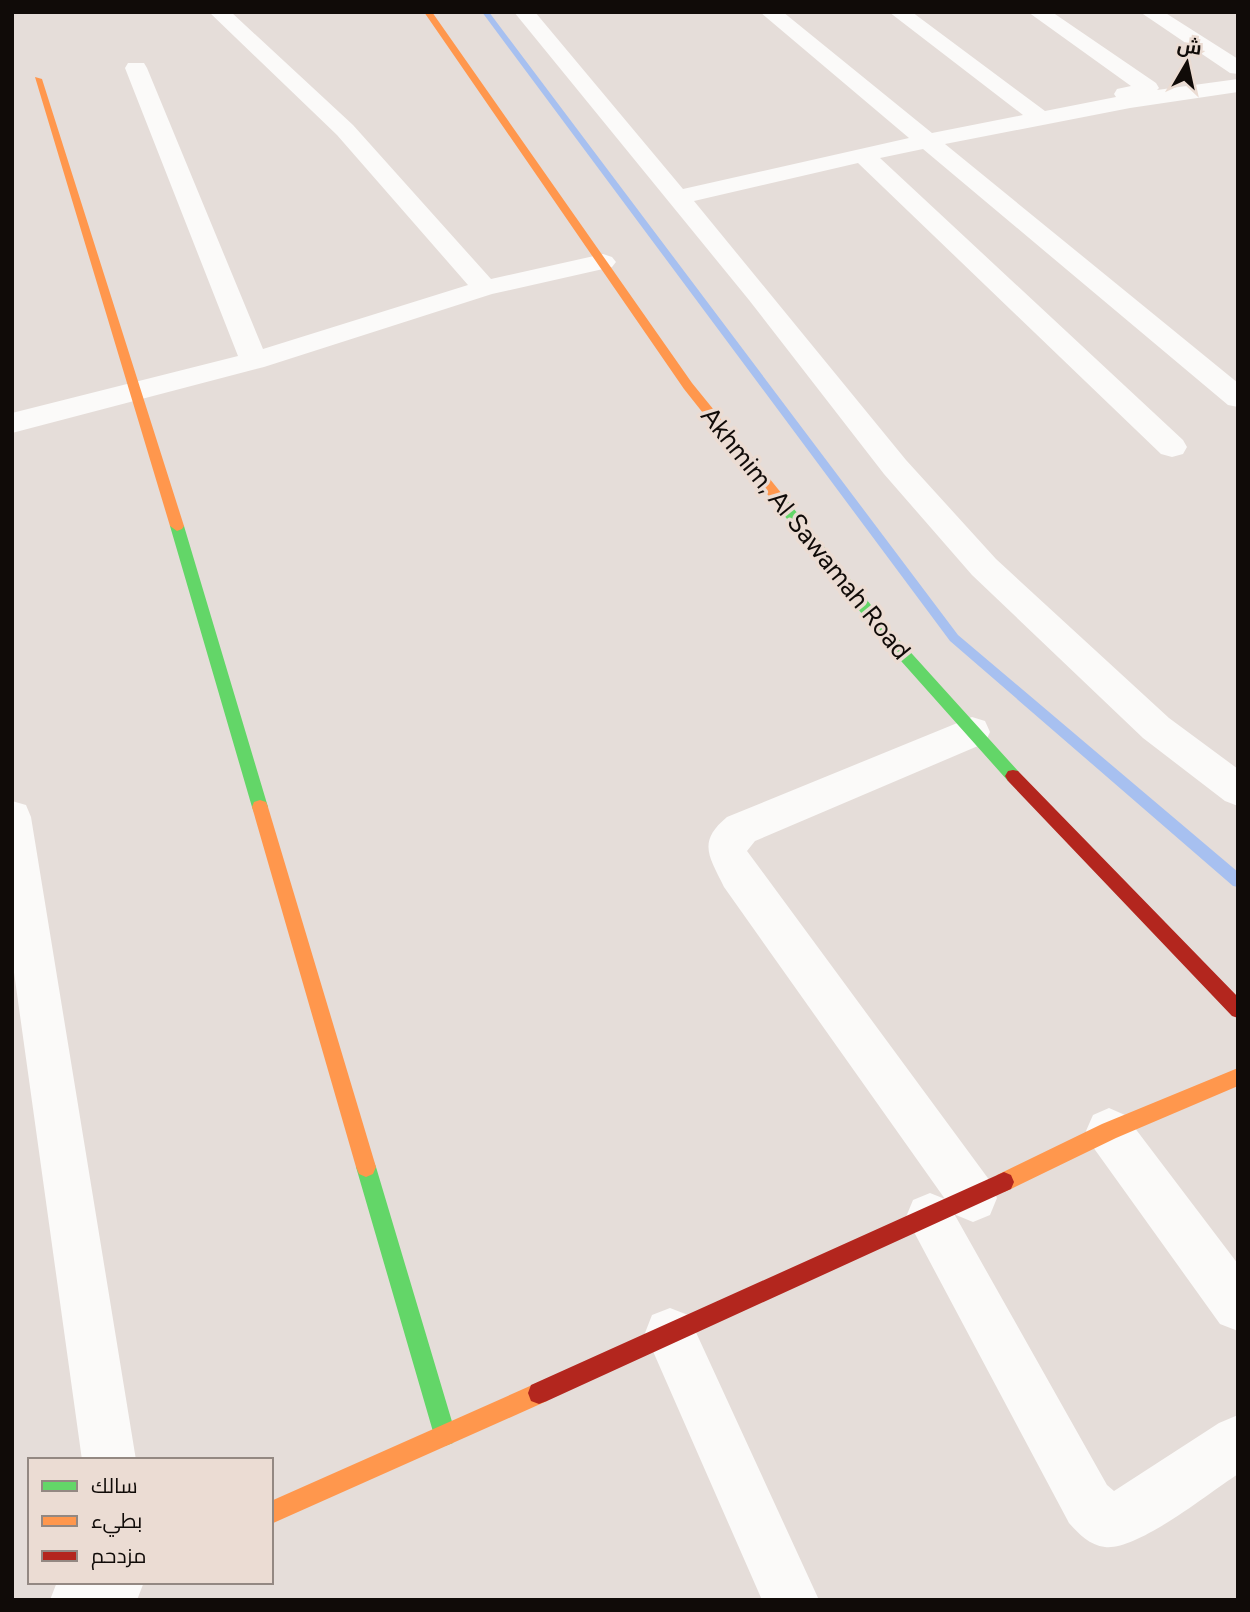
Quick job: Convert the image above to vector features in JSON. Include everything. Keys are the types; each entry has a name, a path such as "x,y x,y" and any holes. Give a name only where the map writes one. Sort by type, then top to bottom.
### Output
{"street":[{"path":"219,12 345,130 485,288"},
{"name":"Akhmim, Al Sawamah Road","path":"428,12 688,386 890,639 972,732 1238,1010"},
{"path":"524,12 678,197 894,467 984,567 1156,727 1238,790"},
{"path":"770,12 1238,398"},
{"path":"899,12 1042,119"},
{"path":"1038,12 1139,95 1238,85"},
{"path":"1150,12 1238,69"},
{"path":"136,68 254,361"},
{"path":"678,197 927,141 1042,119 1238,69"},
{"path":"38,79 135,391 445,1435"},
{"path":"863,155 1172,447"},
{"path":"12,423 254,361 485,288 603,262"},
{"path":"972,732 741,829 727,839 727,852 738,874 952,1207 1088,1504 1103,1519 1121,1519 1238,1442"},
{"path":"12,817 109,1458"},
{"path":"273,1512 952,1207 1109,1131 1238,1077"},
{"path":"1109,1131 1238,1306"},
{"path":"670,1333 791,1600"},
{"path":"78,1600 112,1584"}],"waterway":[{"path":"485,12 954,638 1238,881"}],"traffic: fast":[{"path":"777,497 890,639 1013,776"},
{"path":"177,526 260,807"},
{"path":"366,1167 445,1435"}],"traffic: slow":[{"path":"428,12 688,386 777,497"},
{"path":"38,79 177,526"},
{"path":"260,807 366,1167"},
{"path":"1004,1182 1109,1131 1238,1077"},
{"path":"273,1512 539,1393"}],"traffic: jam":[{"path":"1013,776 1238,1010"},
{"path":"539,1393 1004,1182"}]}
